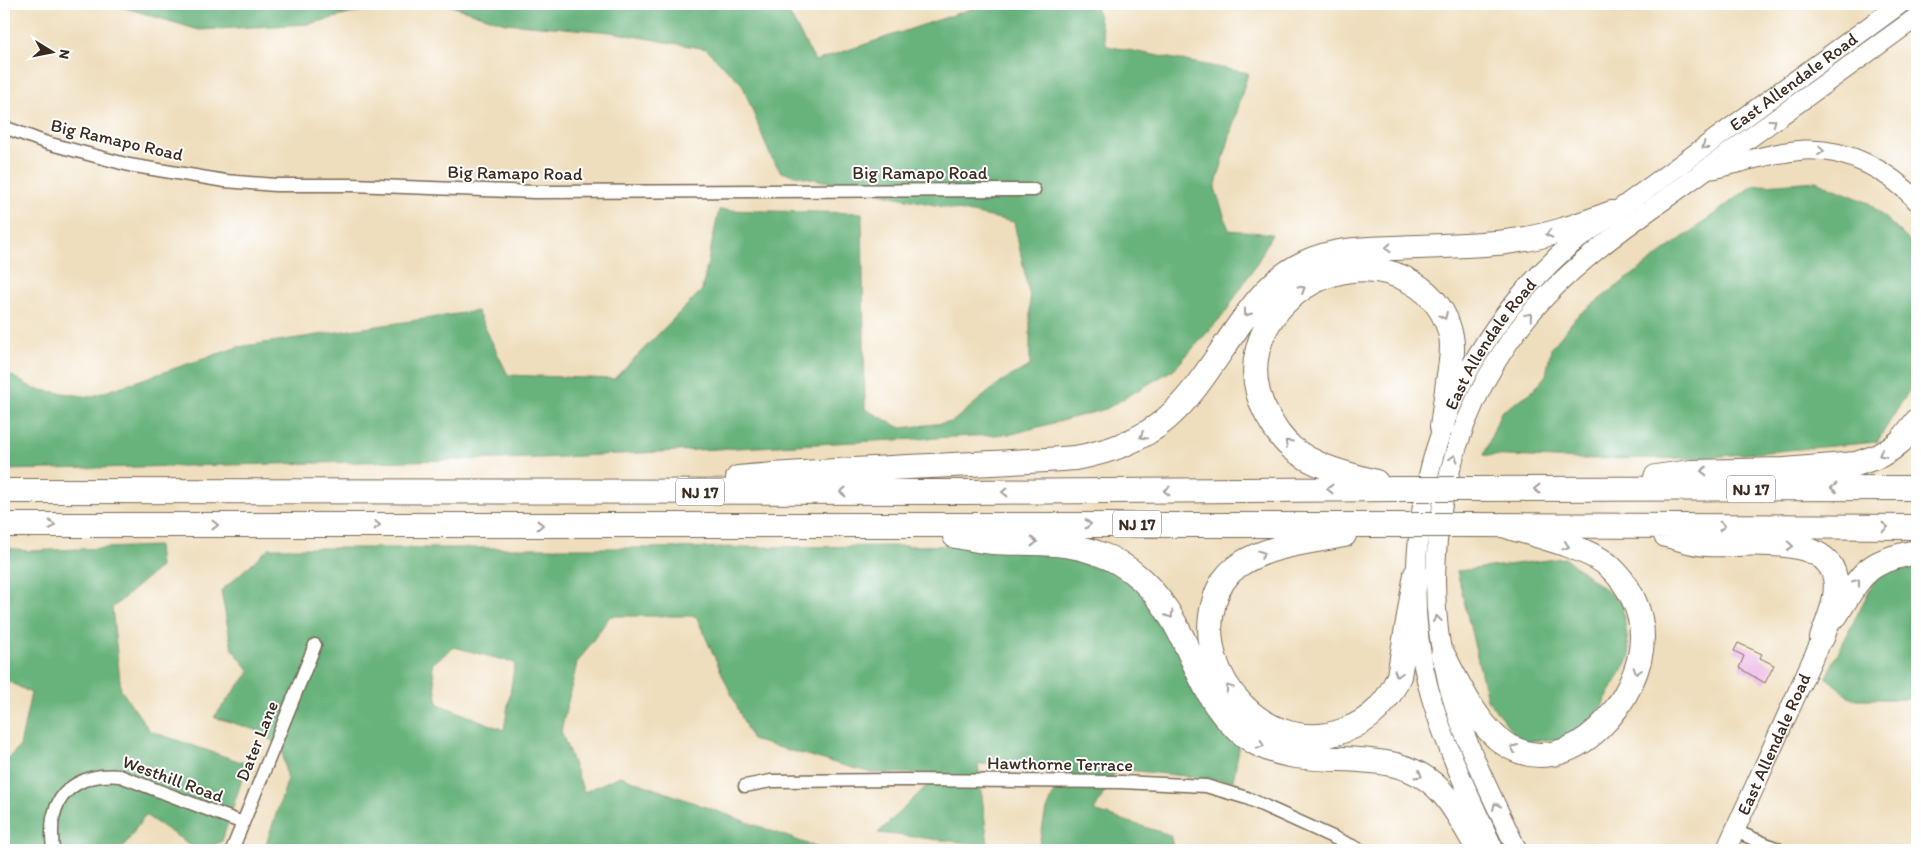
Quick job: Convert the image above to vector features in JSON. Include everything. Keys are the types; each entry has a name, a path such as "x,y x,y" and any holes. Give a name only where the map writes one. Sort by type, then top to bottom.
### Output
{"highway":[{"path":"588,492 813,472 1075,458 1106,452 1137,440 1174,414 1193,393 1258,300 1277,280 1303,263 1346,251 1523,240 1568,229 1612,213"},
{"path":"1396,489 1336,470 1312,460 1292,448 1275,428 1264,408 1257,384 1256,371 1259,345 1273,315 1286,300 1306,286 1330,275 1343,272 1380,271 1402,277 1423,289 1439,306 1445,316 1452,338 1451,361 1442,427"},
{"path":"1586,490 1691,472 1785,470 1856,464 1880,456 1891,449 1901,441 1917,421"},
{"name":"NJ 17","path":"4,491 975,492 1917,488"},
{"path":"882,524 991,542 1042,542 1070,545 1098,553 1123,565 1145,583 1165,607 1181,636 1206,692 1231,725 1255,742 1282,753 1310,757 1381,761 1405,768 1425,779 1445,795 1479,850"},
{"name":"NJ 17","path":"4,525 882,524 1917,527"},
{"path":"1391,525 1266,552 1230,572 1215,596 1210,625 1214,656 1219,672 1238,701 1257,718 1278,730 1293,735 1322,736 1337,733 1365,720 1386,701 1398,676 1416,574"},
{"path":"1443,655 1466,696 1490,732 1505,744 1523,752 1552,753 1586,740 1607,720 1619,705 1635,677 1642,650 1640,620 1630,594 1615,572 1607,564 1584,552 1503,525"},
{"path":"1621,525 1706,544 1790,546 1800,547 1818,554 1829,564 1835,579 1835,597 1822,638"},
{"path":"1822,638 1855,584 1868,570 1884,560 1917,552"}],"main road":[{"name":"East Allendale Road","path":"1494,850 1449,748 1428,685 1418,626 1416,574 1418,529 1425,485 1442,427 1465,377 1478,353 1511,306 1548,264 1591,228 1900,4"},
{"name":"East Allendale Road","path":"1517,850 1463,730 1454,705 1443,655 1436,600 1437,538 1443,496 1461,434 1470,412 1495,364 1526,319 1569,273 1604,243 1917,17"},
{"path":"1705,171 1790,152 1823,151 1841,154 1872,166 1899,184 1917,201"},
{"name":"East Allendale Road","path":"1726,850 1822,638"}],"street":[{"name":"Big Ramapo Road","path":"4,126 47,143 129,165 225,181 275,185 535,192 1034,190"},
{"name":"Dater Lane","path":"232,850 315,645"},
{"name":"Westhill Road","path":"53,850 53,819 58,805 66,792 78,782 105,774 120,776 243,823"},
{"name":"Hawthorne Terrace","path":"745,786 770,781 893,780 1121,782 1206,786 1247,798 1361,850"},
{"path":"1734,831 1780,850"}],"green space":[{"path":"112,4 389,4 309,24 199,30"},
{"path":"445,4 693,4 710,9 719,4 784,4 815,61 986,4 1095,4 1107,46 1248,73 1215,188 1229,230 1272,234 1258,261 1225,313 1174,369 1106,409 1012,434 541,458 4,470 4,371 34,389 90,397 238,347 477,311 508,375 614,379 702,290 719,210 862,213 865,409 901,428 952,422 1002,381 1030,366 1030,298 1014,222 781,172 770,155 742,84 706,49 611,32 505,23"},
{"path":"1816,181 1869,203 1917,248 1917,378 1877,442 1700,458 1579,459 1484,455 1501,412 1533,391 1546,375 1551,349 1577,316 1752,186"},
{"path":"1019,545 1133,567 1242,732 1233,781 1117,769 1094,811 1170,835 1174,850 1038,850 1045,815 1065,766 978,764 988,845 878,833 940,773 871,773 752,740 696,616 610,616 577,663 561,731 584,792 620,776 824,850 264,850 287,782 282,748 256,730 214,717 250,671 232,649 221,591 269,548 646,548","holes":["454,647 515,663 504,730 438,704 432,664"]},
{"path":"158,546 160,567 112,608 121,690 150,731 247,764 222,841 207,850 198,850 145,815 123,848 125,850 4,850 4,762 20,746 31,693 4,679 4,547 27,551"},
{"path":"1565,558 1622,603 1630,657 1593,722 1562,739 1520,741 1487,699 1457,571"},
{"path":"1884,561 1917,561 1917,699 1852,699 1826,677"}],"building":[{"path":"1738,643 1762,654 1760,658 1774,665 1765,683 1739,668 1744,656 1734,651"}]}
